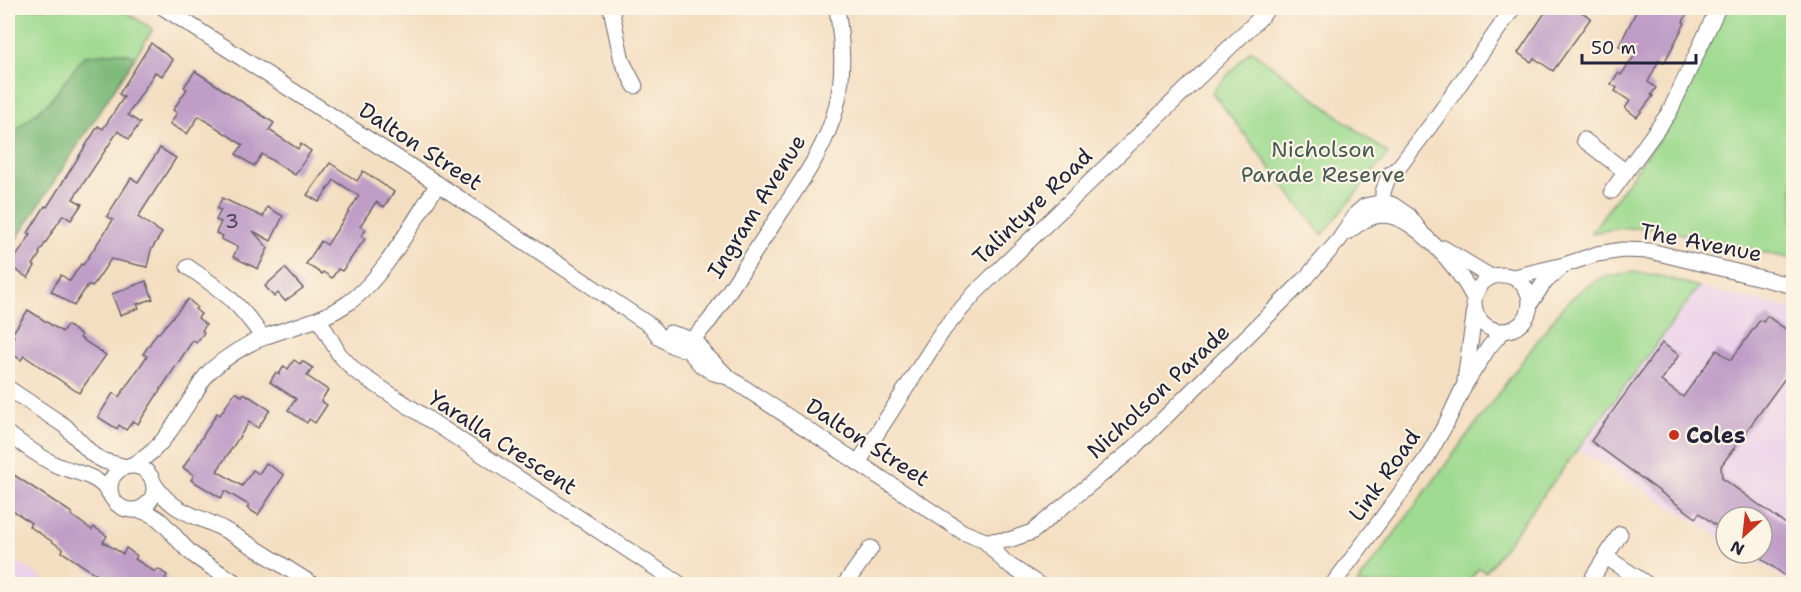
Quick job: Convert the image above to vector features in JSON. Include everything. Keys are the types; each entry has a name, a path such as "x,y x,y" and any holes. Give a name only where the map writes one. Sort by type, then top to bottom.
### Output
{"street":[{"name":"Dalton Street","path":"164,8 438,184 651,326 663,328 693,346 705,354 728,377 963,532 985,541"},
{"path":"611,8 622,61 634,86"},
{"name":"Ingram Avenue","path":"693,346 813,163 828,134 842,79 841,33 837,8"},
{"name":"Talintyre Road","path":"858,463 944,329 976,292 1268,8"},
{"path":"1491,277 1396,219 1385,207 1386,182 1389,175 1399,167 1474,66 1513,8"},
{"path":"1612,191 1669,113 1718,8"},
{"path":"1584,140 1626,172"},
{"path":"112,498 111,479 117,471 145,458 165,438 208,373 234,353 263,338 319,319 347,304 364,291 378,274 438,184"},
{"name":"Nicholson Parade","path":"985,541 1009,540 1032,532 1134,448 1256,330 1339,240 1362,221 1385,207"},
{"path":"1426,237 1463,278 1478,318 1485,325 1503,331 1519,326 1529,312 1530,304 1526,288 1514,277 1507,275 1491,277 1483,282 1477,289 1474,304"},
{"name":"The Avenue","path":"1514,277 1597,254 1623,250 1650,250 1794,286"},
{"name":"The Avenue","path":"1530,304 1543,284 1564,265"},
{"path":"188,267 224,291 240,306 263,338"},
{"name":"Link Road","path":"1464,386 1474,304"},
{"name":"Yaralla Crescent","path":"319,319 339,354 355,371 680,585"},
{"name":"Link Road","path":"1333,585 1426,459 1464,386 1489,347 1503,331"},
{"path":"8,388 65,426 93,455 104,461 143,469 165,499 177,509 215,525 312,585"},
{"path":"8,434 55,464 95,478 105,486 112,498 123,508 144,511 159,519 192,553 238,585"},
{"path":"134,510 144,506 151,498 155,464 165,438"},
{"path":"1593,577 1620,534"},
{"path":"985,541 1006,563 1038,585"},
{"path":"845,585 871,548"},
{"path":"1606,557 1647,585"}],"shaded area":[{"path":"1699,287 1793,309 1793,584 1763,565 1774,565 1774,505 1714,505 1714,534 1578,449"},
{"path":"8,556 51,584 8,584"}],"green space":[{"path":"8,8 119,8 153,29 8,252"},
{"path":"1725,8 1793,8 1793,259 1656,228 1622,228 1591,233 1675,116"},
{"name":"Nicholson Parade Reserve","path":"1251,50 1388,154 1322,235 1212,92"},
{"path":"118,52 136,56 8,252 8,137 50,101 84,56"},
{"path":"1633,272 1660,276 1699,287 1486,572 1479,568 1466,584 1357,584 1564,305 1584,288 1603,277"}],"building":[{"path":"1548,8 1575,8 1591,18 1553,71 1534,58 1531,62 1518,53"},
{"path":"1638,8 1690,8 1683,22 1685,23 1664,63 1659,60 1648,82 1656,88 1651,95 1653,96 1637,117 1625,108 1630,101 1615,91 1617,88 1611,84 1618,73 1621,75 1635,55 1619,46"},
{"path":"151,43 173,60 162,76 155,72 128,115 140,123 129,139 118,131 73,199 82,204 71,220 63,215 39,253 28,278 10,266 31,234 28,233 98,126 103,129 124,97 119,94"},
{"path":"195,71 274,123 269,130 298,149 301,144 311,151 295,175 262,154 254,166 236,154 243,145 199,116 187,134 170,124 177,113 173,110 187,89 184,87"},
{"path":"160,148 176,158 138,217 162,233 151,250 147,267 111,259 92,287 88,285 74,306 51,291 61,275 70,281 81,264 83,265 113,220 107,216 131,178 138,182"},
{"path":"330,163 357,181 363,171 394,192 384,207 376,202 360,226 366,230 361,236 365,239 342,271 338,269 332,278 306,264 321,241 327,245 359,196 334,180 319,202 307,195"},
{"path":"222,198 263,217 267,207 283,216 271,241 253,231 268,248 258,269 233,257 238,247 221,239 223,236 216,233 221,222 216,220 221,210 217,209"},
{"path":"285,268 303,288 285,301 278,293 274,297 265,286"},
{"path":"146,281 153,299 137,304 139,308 120,315 112,294"},
{"path":"188,299 201,314 198,318 206,325 202,331 204,333 196,343 193,340 138,424 133,421 126,430 119,425 117,429 98,417 113,393 119,397 147,356 143,354 157,333"},
{"path":"28,310 62,332 67,325 81,335 80,338 106,355 79,393 24,356 21,360 8,351 8,345 14,336 12,334"},
{"path":"1767,316 1794,335 1794,366 1721,466 1722,478 1759,505 1714,505 1714,524 1699,513 1696,518 1591,441 1662,343 1679,355 1661,381 1683,397 1717,350 1731,360 1760,320 1763,322"},
{"path":"294,360 300,364 302,361 313,368 307,376 328,390 321,401 327,405 315,423 309,419 307,423 288,410 296,399 270,382 276,372 279,374 284,366 288,369"},
{"path":"235,392 242,396 244,393 270,410 258,428 249,422 217,471 242,486 253,470 259,474 266,463 284,475 258,515 247,508 249,505 225,491 221,498 191,480 194,475 183,468 217,413 220,415"},
{"path":"8,471 72,513 71,515 92,530 94,527 107,536 103,542 123,554 126,548 137,556 135,559 155,572 158,569 167,575 165,579 174,585 112,585 62,552 63,549 29,526 31,523 8,507"},
{"path":"1774,516 1794,530 1794,582 1770,565 1774,565"}],"place":[{"name":"Coles","path":"1674,435"}]}
